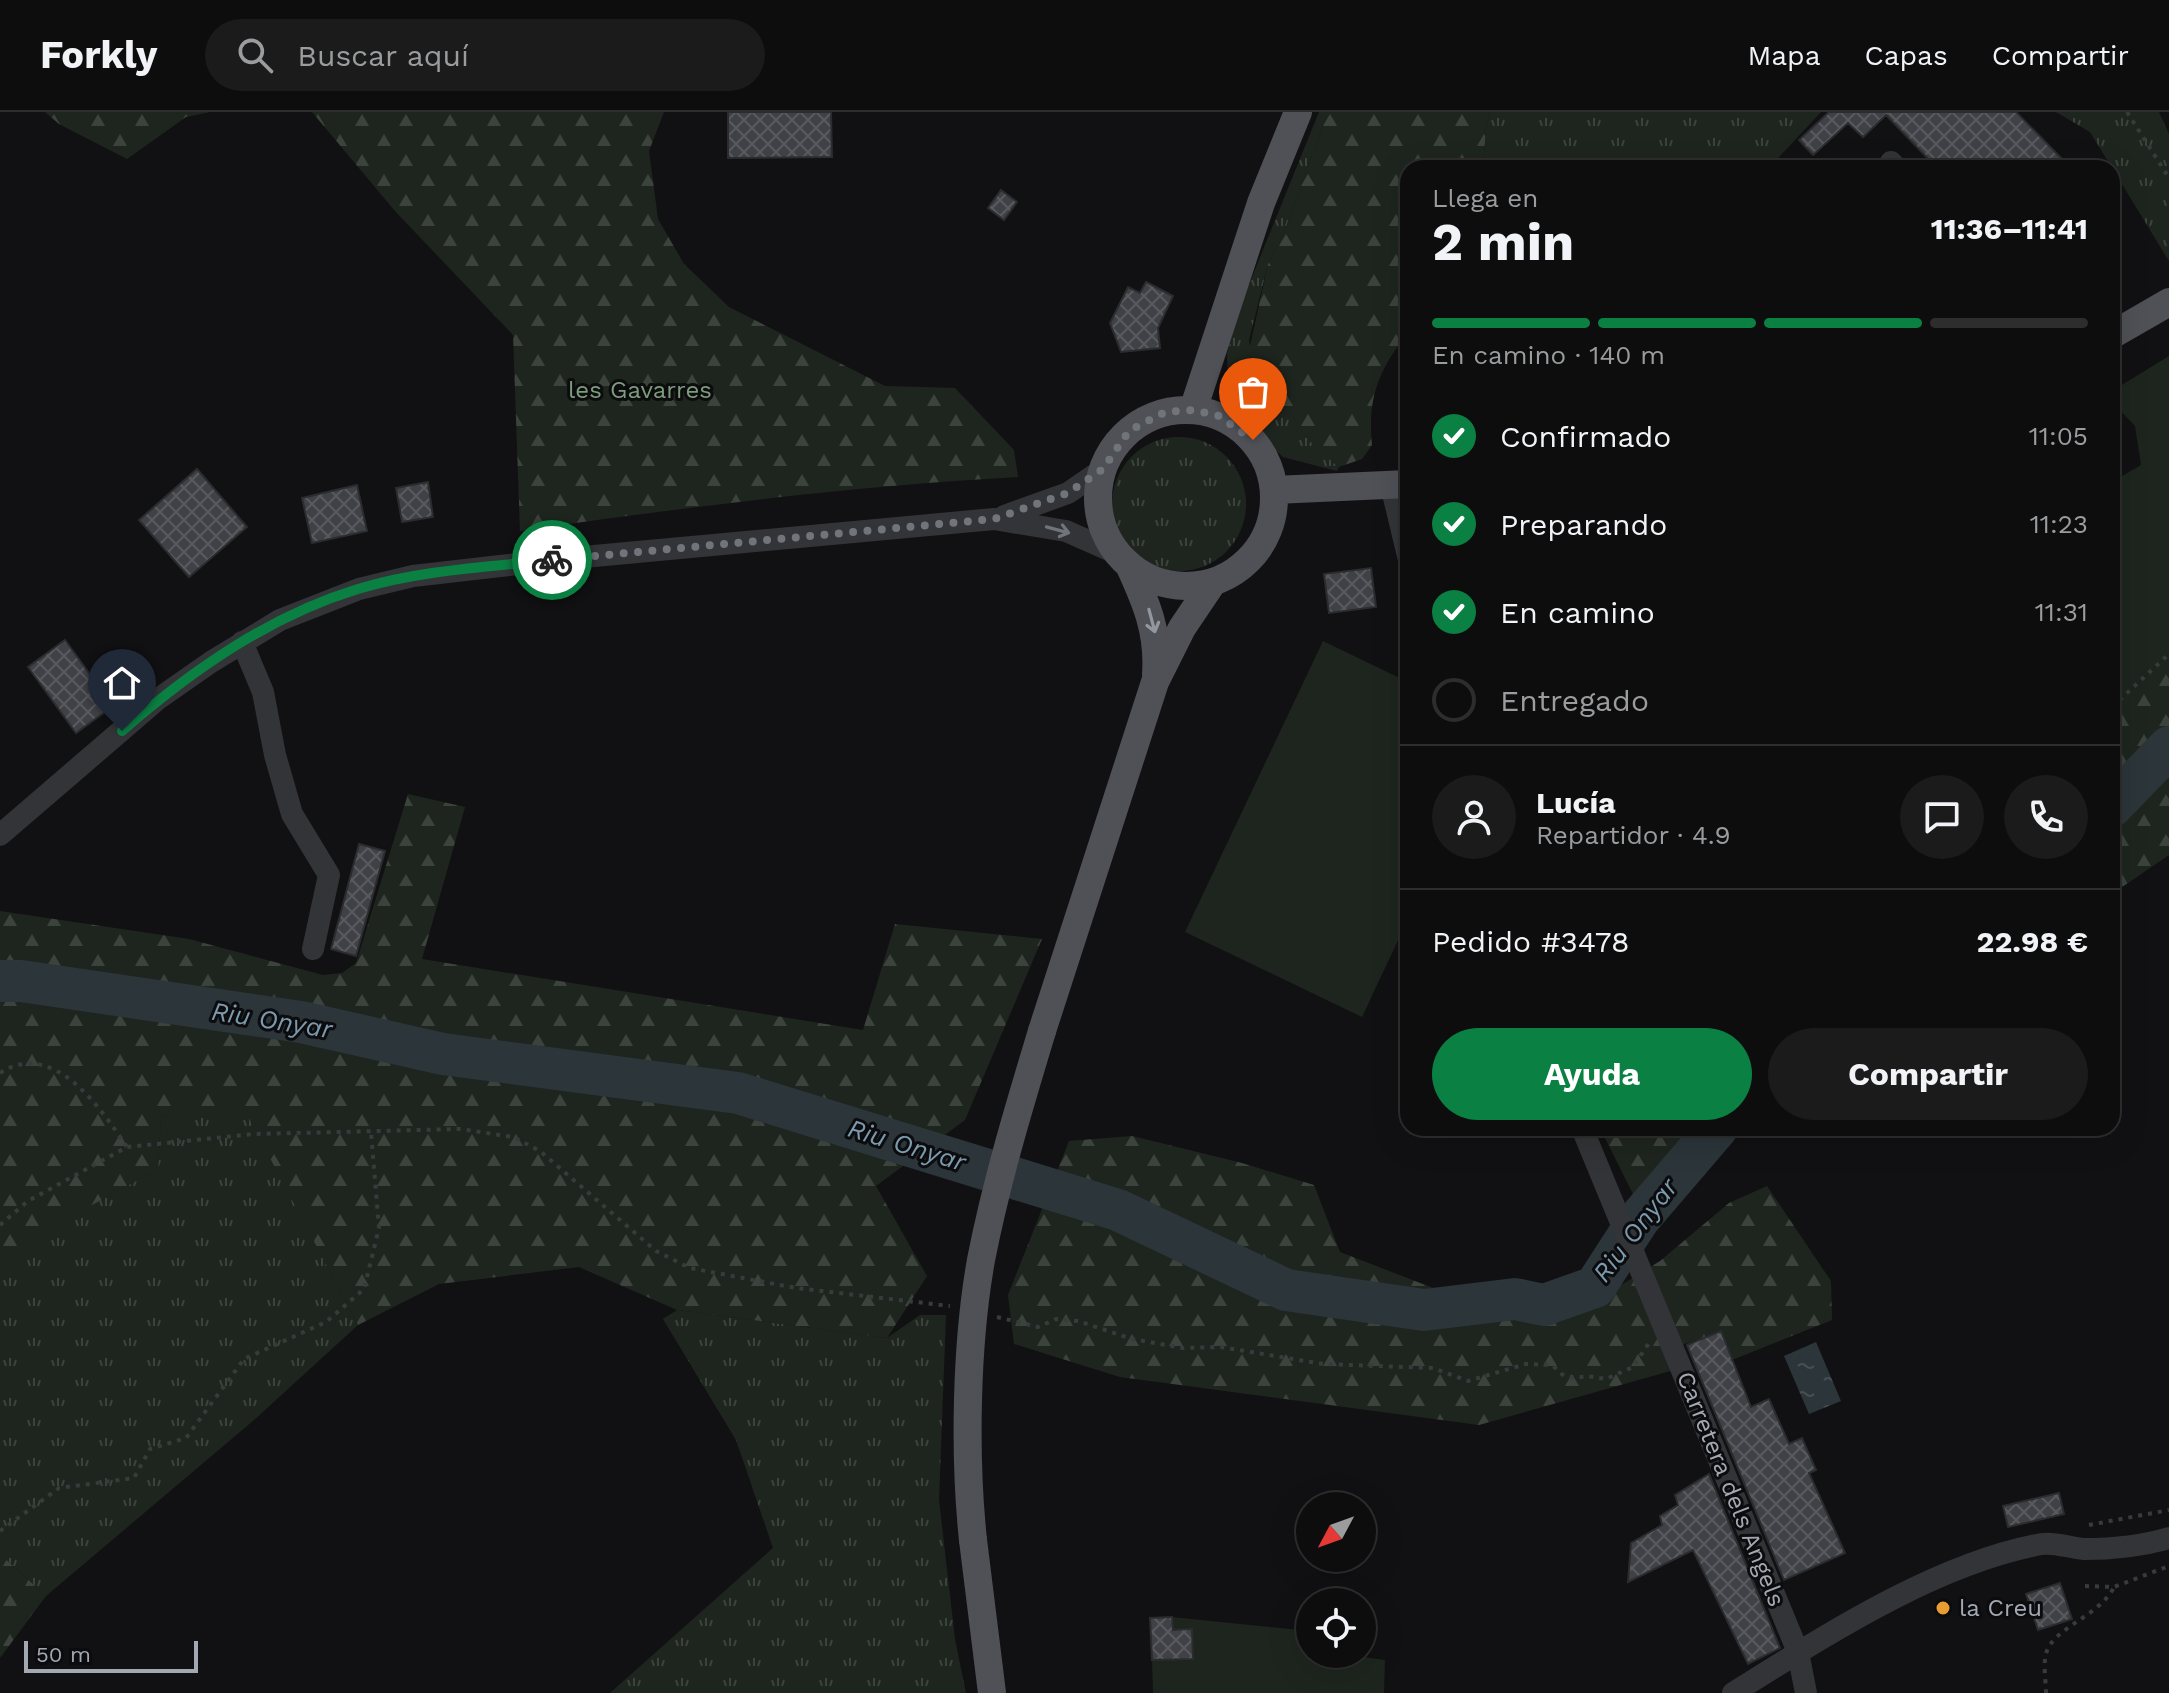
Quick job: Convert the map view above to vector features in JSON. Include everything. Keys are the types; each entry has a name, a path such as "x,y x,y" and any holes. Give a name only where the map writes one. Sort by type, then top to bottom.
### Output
{"main road":[{"path":"1193,410 1261,203 1298,112"},
{"path":"2120,330 2169,302"},
{"path":"1124,559 1169,584 1213,582 1239,568 1260,546 1271,519 1274,490 1267,463 1243,430 1219,416 1193,410 1165,412 1139,423 1118,443 1103,469 1100,514 1153,618 1158,648 1155,682"},
{"path":"1274,490 1399,485"},
{"path":"992,1693 973,1540 969,1415 978,1281 996,1193 1042,1031 1155,682 1182,628 1213,582"}],"street":[{"path":"0,835 158,699 242,642 280,620 331,598 413,576 642,551 994,519 1068,493 1103,469"},
{"path":"994,519 1066,531 1124,559"},
{"path":"242,642 263,692 275,755 292,814 329,875 313,949"},
{"name":"Carretera dels Angels","path":"1586,1136 1798,1652 1806,1693"},
{"path":"1733,1693 1798,1652 1930,1582 1975,1562 2045,1543 2082,1549 2169,1538"}],"path":[{"path":"2127,112 2169,178"},
{"path":"2120,700 2169,654"},
{"path":"0,1073 16,1065 32,1064 64,1075 98,1106 127,1147"},
{"path":"0,1225 28,1201 127,1147 254,1134 461,1129 513,1137 540,1151 656,1251 690,1268 796,1288 922,1300 961,1309"},
{"path":"0,1531 59,1488 134,1478 150,1449 186,1438 244,1359 326,1322 364,1289 379,1228 371,1132"},
{"path":"987,1315 1038,1327 1056,1319 1078,1321 1132,1339 1183,1348 1221,1347 1323,1364 1433,1368 1468,1381 1526,1364 1552,1365 1564,1376 1606,1379 1633,1367 1643,1348 1666,1329"},
{"path":"2153,1513 2169,1510"},
{"path":"2085,1586 2114,1587 2169,1566"},
{"path":"2046,1693 2046,1652 2054,1639 2100,1608 2114,1587"}],"green space":[{"path":"45,112 210,112 186,117 127,159 59,124"},
{"name":"les Gavarres","path":"312,112 664,112 649,151 658,219 684,264 729,307 885,386 955,388 1014,450 1018,477 769,498 520,531 513,335 395,211"},
{"path":"1319,112 1328,112 1283,235 1268,264 1249,340 1255,377 1318,450 1339,467 1337,471 1283,457 1242,418 1228,387 1227,354 1237,314"},
{"path":"1328,112 1490,112 1483,160 1400,160 1400,346 1384,369 1375,393 1371,418 1372,445 1362,459 1339,467 1318,450 1254,377 1247,360 1268,264 1283,235"},
{"path":"1490,112 1821,112 1776,160 1483,160"},
{"path":"2056,112 2159,112 2169,134 2169,261 2120,181 2120,160 2107,160 2090,132"},
{"path":"2169,356 2169,654 2120,700 2120,477 2141,465 2135,426 2120,410 2120,386"},
{"path":"1179,437 1205,442 1226,457 1241,478 1246,504 1241,530 1226,551 1205,566 1179,571 1153,566 1132,551 1117,530 1112,504 1117,478 1132,457 1153,442"},
{"path":"1323,641 1400,678 1400,936 1362,1017 1185,932"},
{"path":"2169,654 2169,855 2120,889 2120,700"},
{"path":"408,794 465,807 422,959 863,1030 895,924 1042,939 965,1120 876,1186 927,1276 887,1338 677,1310 579,1267 439,1284 358,1325 243,1107 161,1116 158,1169 8,1251 0,1271 0,911 189,939 323,975 342,973 356,963"},
{"path":"243,1106 358,1325 254,1420 46,1596 0,1554 0,1271 7,1251 158,1169 161,1116"},
{"path":"1132,1136 1242,1163 1314,1185 1340,1252 1516,1320 1587,1306 1660,1261 1729,1203 1767,1186 1831,1281 1832,1320 1732,1360 1720,1332 1673,1348 1681,1368 1479,1425 1120,1377 1014,1344 1008,1295 1069,1141"},
{"path":"1604,1136 1757,1136 1685,1139 1636,1200"},
{"path":"677,1310 887,1338 920,1315 946,1315 939,1500 955,1639 966,1693 610,1693 773,1548 736,1440 663,1319"},
{"path":"0,1554 46,1596 0,1658"},
{"path":"1172,1617 1296,1630 1296,1668 1376,1668 1376,1659 1385,1660 1384,1693 1153,1693 1152,1660 1193,1659 1192,1629 1173,1630"}],"water":[{"path":"1816,1342 1841,1401 1809,1414 1784,1356"}],"building":[{"path":"728,112 831,112 832,157 728,158"},
{"path":"1829,112 2016,112 2063,160 1929,160 1886,115 1863,137 1848,123 1813,155 1799,140"},
{"path":"1001,190 1017,202 1004,220 988,208"},
{"path":"1146,282 1173,296 1158,328 1160,348 1121,352 1110,323 1128,287 1140,293"},
{"path":"197,469 247,527 189,577 139,520"},
{"path":"428,482 433,517 402,522 396,488"},
{"path":"357,485 367,531 312,543 302,498"},
{"path":"1371,568 1376,607 1329,613 1324,574"},
{"path":"65,640 113,706 76,733 28,667"},
{"path":"359,844 385,851 356,956 331,949"},
{"path":"1721,1331 1751,1407 1769,1399 1789,1444 1802,1438 1816,1470 1809,1473 1845,1553 1784,1580 1687,1345"},
{"path":"1709,1474 1780,1648 1748,1664 1693,1550 1628,1582 1631,1543 1662,1525 1660,1516 1678,1505 1675,1495"},
{"path":"2059,1493 2064,1514 2008,1527 2003,1506"},
{"path":"2060,1583 2072,1619 2038,1630 2026,1594"},
{"path":"1172,1617 1173,1630 1192,1629 1193,1659 1152,1660 1150,1618"}],"waterway":[{"name":"Riu Onyar","path":"2120,798 2169,747"},
{"name":"Riu Onyar","path":"0,981 21,981 301,1022 443,1054 738,1093 1118,1210 1286,1290 1424,1310 1515,1299 1544,1305 1595,1287 1639,1219 1710,1136"}],"way so far":[{"path":"552,560 994,519 1036,507 1068,493 1103,469 1109,455 1129,431 1139,423 1165,412 1193,410 1219,416 1243,430 1253,440"}],"place":[{"name":"la Creu","path":"1943,1608"}],"route":[{"path":"122,731 158,699 211,662 265,628 302,610 359,589 413,576 552,560"}]}
